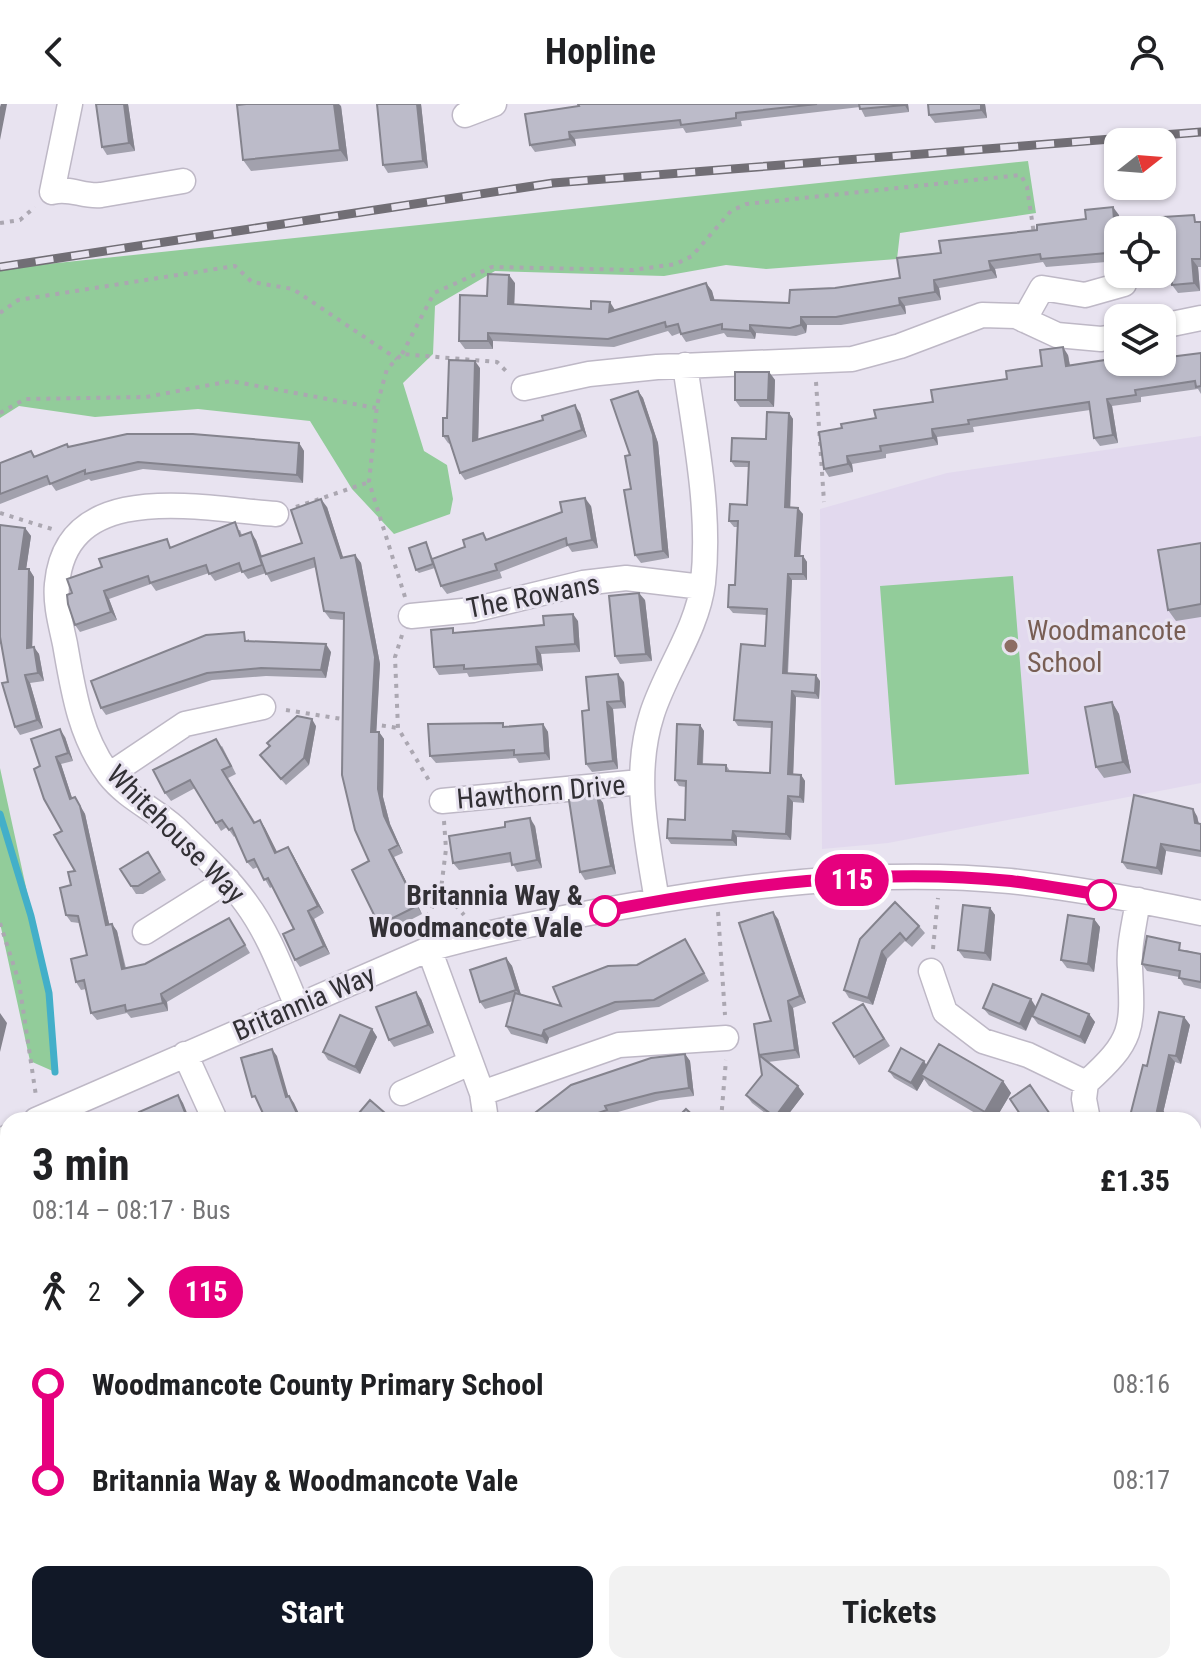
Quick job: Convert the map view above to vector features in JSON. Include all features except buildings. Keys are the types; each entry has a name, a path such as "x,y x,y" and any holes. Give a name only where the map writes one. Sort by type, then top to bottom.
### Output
{"street":[{"path":"70,104 52,192 70,189 90,196 183,181"},
{"path":"465,115 494,104"},
{"path":"1024,320 1042,288 1085,295 1110,288"},
{"path":"524,388 589,374 657,367 852,359 982,315 1016,316 1057,335 1104,338"},
{"path":"1176,323 1201,318"},
{"path":"657,901 640,782 652,714 688,631 702,587 706,537 685,365"},
{"name":"Whitehouse Way","path":"276,514 141,505 112,511 76,537 59,570 57,600 76,711 109,775 138,802 170,824 228,880 266,935 297,1006"},
{"name":"The Rowans","path":"411,616 473,610 583,583 626,578 702,587"},
{"path":"109,775 185,724 263,707"},
{"name":"Hawthorn Drive","path":"442,801 640,782"},
{"name":"Britannia Way","path":"54,1112 429,949 480,934 717,890 792,882 939,877 1010,881 1138,900 1201,913"},
{"path":"145,932 228,880"},
{"path":"1086,1112 1086,1083 1117,1053 1130,1028 1134,1002 1130,950 1138,900"},
{"path":"429,949 482,1093 485,1112"},
{"path":"931,971 945,1012 983,1041 1028,1055 1086,1083"},
{"path":"482,1093 619,1045 726,1038"},
{"path":"185,1054 211,1112"},
{"path":"402,1093 470,1063"}],"path":[{"path":"402,354 434,293 492,267 633,270 676,264 692,256 731,211 746,204 1021,175 1027,187 1035,245"},
{"path":"0,223 20,220 52,192"},
{"path":"0,313 18,300 235,266 252,282 293,289 397,359"},
{"path":"814,360 824,502"},
{"path":"0,413 25,399 146,397 231,381 376,408"},
{"path":"276,514 369,482"},
{"path":"0,513 76,537"},
{"path":"263,707 353,721"},
{"path":"368,723 398,728"},
{"path":"931,971 939,877"},
{"path":"429,949 423,926 441,889"},
{"path":"717,890 727,1079 722,1112"},
{"path":"0,923 3,942 19,982 37,1112"}],"shaded area":[{"name":"Woodmancote School","path":"1201,436 1201,783 888,843 822,849 820,509 947,473"}],"green space":[{"path":"1028,161 1036,213 900,233 897,259 766,269 726,265 664,276 495,271 435,306 433,354 403,383 424,451 447,465 453,499 450,514 394,534 352,489 310,421 198,409 95,417 19,406 0,418 0,269"},
{"path":"1013,576 1029,774 895,785 880,586"},
{"path":"0,768 49,993 55,1072 30,1061 0,923"}],"waterway":[{"path":"0,814 31,916 49,993 55,1072"}],"railway":[{"path":"0,267 553,183 1201,132"}],"bus line":[{"name":"115","path":"605,911 717,890 792,882 939,877 1010,881 1101,895"}],"place":[{"name":"Woodmancote School","path":"1011,646"},
{"name":"Britannia Way & Woodmancote Vale","path":"605,911"}]}
